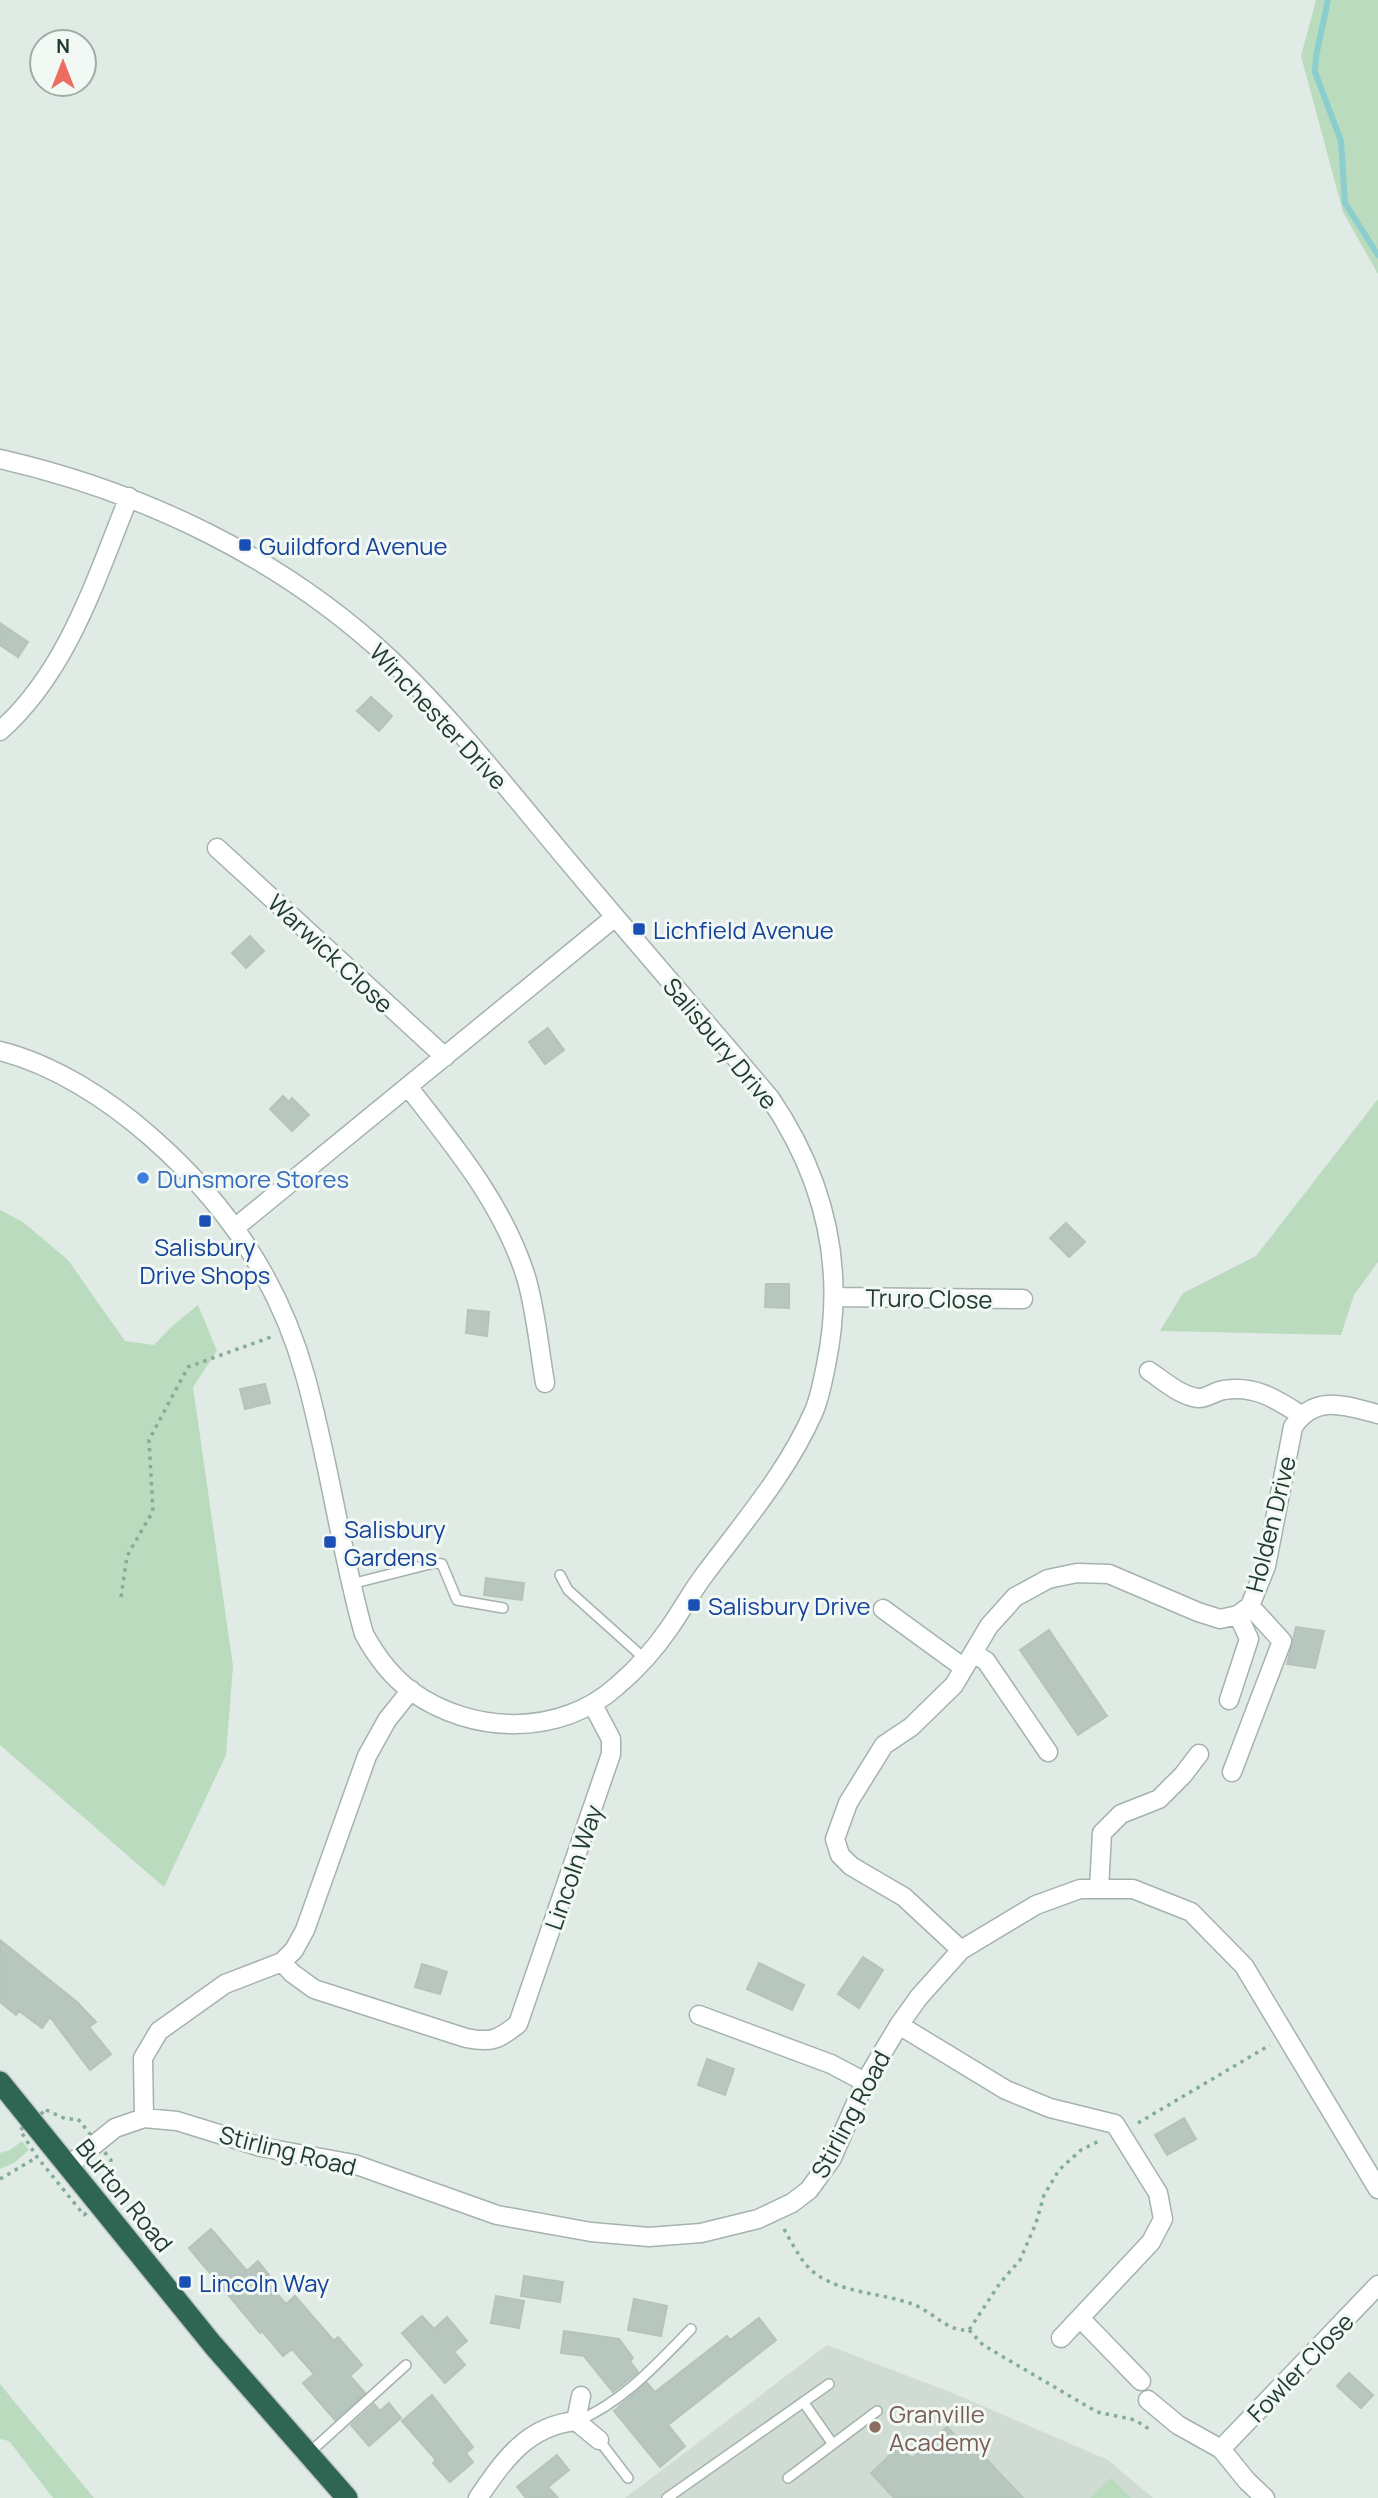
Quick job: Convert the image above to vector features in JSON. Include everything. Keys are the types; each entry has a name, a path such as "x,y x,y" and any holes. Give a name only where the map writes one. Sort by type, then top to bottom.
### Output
{"highway":[{"name":"Burton Road","path":"0,2082 213,2345 347,2498"}],"street":[{"name":"Winchester Drive","path":"0,459 129,497 203,531 261,562 322,603 388,657 418,686 615,917"},
{"path":"0,731 43,681 71,635 129,497"},
{"name":"Warwick Close","path":"217,849 444,1057"},
{"path":"236,1227 615,917"},
{"name":"Salisbury Drive","path":"0,1051 57,1074 114,1106 170,1154 236,1227 261,1270 290,1330 312,1401 364,1634 386,1667 411,1690 468,1718 521,1725 545,1721 593,1704 617,1687 645,1659 669,1629 701,1579 757,1506 800,1438 815,1408 834,1322 831,1253 826,1223 797,1140 770,1098 615,917"},
{"path":"408,1088 473,1170 489,1195 510,1238 527,1279 544,1382"},
{"name":"Truro Close","path":"834,1297 1023,1299"},
{"path":"1149,1371 1183,1393 1200,1398 1222,1390 1245,1388 1268,1394 1301,1415 1325,1404 1339,1404 1378,1414"},
{"name":"Holden Drive","path":"961,1950 904,1897 851,1866 840,1855 835,1839 848,1803 884,1745 911,1727 954,1685 989,1626 1016,1597 1048,1579 1077,1573 1109,1574 1220,1619 1244,1610 1266,1566 1293,1427 1301,1415"},
{"path":"883,1609 968,1661 986,1661 1048,1752"},
{"path":"1229,1700 1249,1639 1244,1610"},
{"path":"1232,1772 1282,1641 1244,1610"},
{"path":"144,2118 143,2057 159,2031 225,1984 282,1962 294,1950 305,1930 367,1756 387,1720 411,1690"},
{"name":"Lincoln Way","path":"282,1962 314,1989 466,2038 487,2042 503,2036 518,2024 611,1754 611,1739 593,1704"},
{"path":"1099,1889 1102,1833 1121,1814 1159,1799 1199,1754"},
{"name":"Stirling Road","path":"68,2166 115,2128 144,2118 177,2121 261,2147 355,2164 498,2215 591,2232 649,2237 701,2234 758,2219 792,2203 809,2190 832,2158 865,2082 899,2025 919,1997 961,1950 1037,1905 1080,1889 1133,1889 1191,1912 1244,1966 1378,2189"},
{"path":"699,2015 831,2064 865,2082"},
{"path":"899,2025 1006,2090 1051,2108 1115,2124 1158,2193 1163,2219 1151,2242 1061,2338"},
{"name":"Fowler Close","path":"1221,2449 1378,2285"},
{"path":"1080,2318 1141,2381"},
{"path":"576,2421 581,2396"},
{"path":"1148,2400 1178,2425 1221,2449 1265,2498"},
{"path":"576,2421 598,2440"},
{"path":"478,2498 515,2449 546,2427 576,2421"}],"lane":[{"path":"351,1584 434,1563 442,1564 457,1600 503,1608"},
{"path":"560,1575 568,1590 645,1659"},
{"path":"576,2421 596,2413 654,2368 691,2329"},
{"path":"309,2454 406,2365"},
{"path":"667,2498 829,2384"},
{"path":"804,2403 832,2443"},
{"path":"788,2478 877,2411"},
{"path":"598,2440 628,2478"}],"path":[{"path":"121,1597 127,1556 153,1511 149,1440 188,1367 290,1330"},
{"path":"969,2330 1000,2283 1020,2260 1037,2223 1044,2194 1059,2170 1081,2150 1144,2120 1286,2035"},
{"path":"0,2179 37,2157"},
{"path":"775,2211 804,2264 823,2278 853,2290 914,2304 958,2331 969,2330"},
{"path":"969,2330 983,2345 1097,2412 1135,2420 1156,2433"}],"shaded area":[{"name":"Granville Academy","path":"827,2345 955,2394 1108,2460 1153,2498 625,2498"}],"green space":[{"path":"1316,0 1378,0 1378,274 1343,212 1301,56"},
{"path":"1378,1099 1378,1262 1354,1295 1341,1335 1160,1331 1183,1293 1256,1256"},
{"path":"0,1210 23,1222 68,1260 125,1341 154,1345 198,1305 217,1351 193,1387 233,1666 226,1755 164,1887 0,1745"},
{"path":"22,2141 29,2150 14,2163 0,2169 0,2153 10,2150"},
{"path":"0,2384 94,2498 53,2498 9,2441 0,2439"},
{"path":"1111,2478 1131,2498 1090,2498"}],"building":[{"path":"0,623 28,642 18,657 0,645"},
{"path":"371,697 392,716 379,731 357,711"},
{"path":"250,936 264,951 246,968 232,953"},
{"path":"548,1028 564,1050 545,1064 529,1042"},
{"path":"283,1096 289,1102 292,1098 309,1115 292,1131 270,1109"},
{"path":"1066,1223 1085,1242 1069,1257 1050,1238"},
{"path":"766,1284 789,1284 789,1308 765,1307"},
{"path":"468,1310 489,1312 487,1336 466,1333"},
{"path":"265,1384 270,1403 245,1409 240,1389"},
{"path":"486,1578 524,1583 522,1600 484,1595"},
{"path":"1296,1627 1324,1631 1315,1668 1287,1664"},
{"path":"1049,1630 1107,1716 1078,1735 1020,1650"},
{"path":"0,1940 77,2002 96,2022 89,2027 111,2054 90,2070 50,2017 42,2028 19,2011 16,2015 0,2002"},
{"path":"863,1957 883,1970 859,2008 838,1994"},
{"path":"759,1963 804,1985 792,2010 747,1989"},
{"path":"422,1964 447,1972 440,1994 415,1987"},
{"path":"707,2059 734,2069 725,2095 698,2085"},
{"path":"1184,2118 1196,2139 1167,2155 1155,2135"},
{"path":"211,2229 247,2271 258,2261 269,2275 264,2279 286,2304 295,2296 334,2341 338,2337 362,2365 350,2376 365,2393 335,2420 303,2383 314,2374 292,2349 283,2356 262,2331 260,2333 189,2248"},
{"path":"524,2276 563,2282 560,2302 521,2296"},
{"path":"496,2296 524,2301 519,2328 491,2323"},
{"path":"634,2299 667,2306 661,2336 628,2330"},
{"path":"422,2316 434,2329 447,2317 467,2341 454,2352 465,2365 445,2383 402,2333"},
{"path":"759,2318 776,2340 668,2425 685,2446 660,2467 614,2411 647,2383 655,2392 727,2336 730,2340"},
{"path":"564,2331 619,2339 633,2358 630,2361 638,2372 613,2392 584,2356 561,2353"},
{"path":"1349,2373 1373,2395 1361,2408 1337,2386"},
{"path":"432,2395 473,2447 466,2453 473,2462 450,2482 433,2463 436,2460 402,2421"},
{"path":"389,2403 401,2418 369,2446 351,2425 374,2404 380,2411"},
{"path":"947,2427 969,2451 974,2446 1023,2498 894,2498 871,2473 900,2446 912,2459"},
{"path":"557,2455 569,2470 548,2487 558,2498 526,2498 517,2487"}],"waterway":[{"path":"1328,0 1315,72 1341,141 1345,203 1378,255"}],"place":[{"name":"Guildford Avenue","path":"245,545"},
{"name":"Lichfield Avenue","path":"639,929"},
{"name":"Dunsmore Stores","path":"143,1178"},
{"name":"Salisbury Drive Shops","path":"205,1221"},
{"name":"Salisbury Gardens","path":"330,1542"},
{"name":"Salisbury Drive","path":"694,1605"},
{"name":"Lincoln Way","path":"185,2282"},
{"name":"Granville Academy","path":"875,2427"}]}
